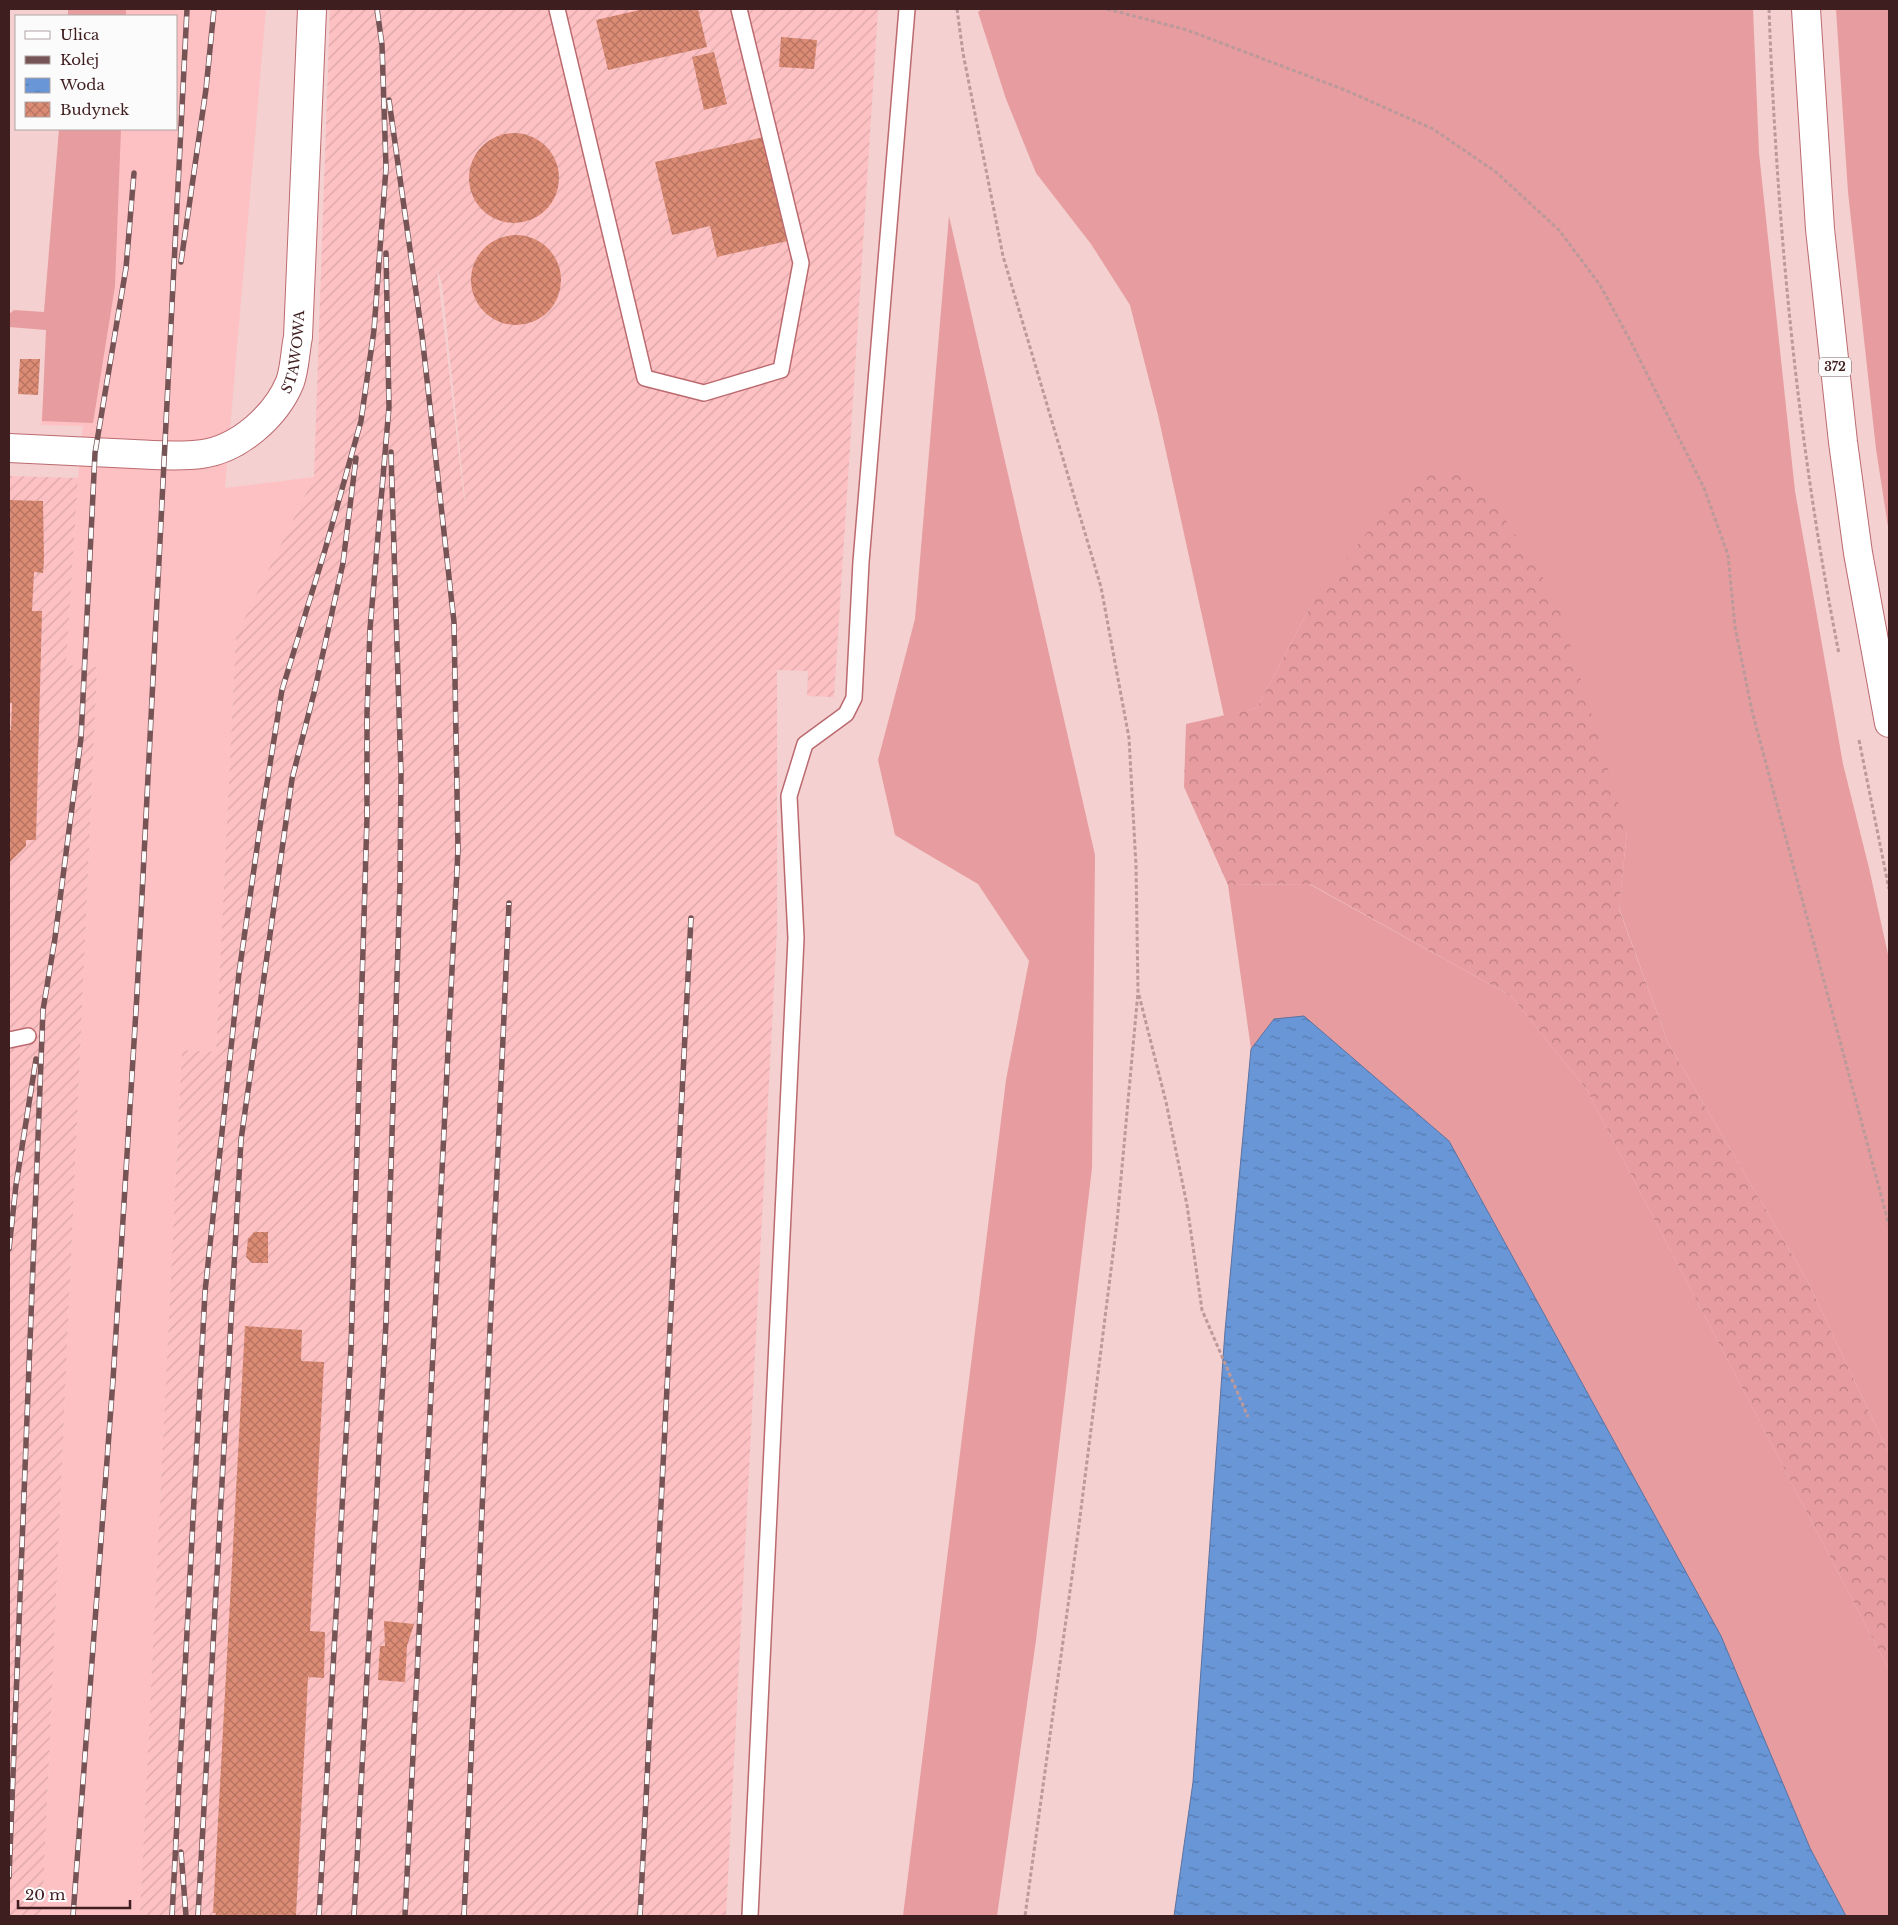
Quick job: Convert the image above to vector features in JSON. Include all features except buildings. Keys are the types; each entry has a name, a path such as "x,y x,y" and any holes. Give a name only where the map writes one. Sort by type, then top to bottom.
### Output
{"main road":[{"name":"STAWOWA","path":"9,448 95,453 204,454 236,442 262,424 276,404 290,381 298,337 312,9"},
{"name":"372","path":"1806,9 1820,229 1843,442 1858,553 1889,723"}],"lane":[{"path":"557,9 645,378 704,392 781,370 801,263 740,9"},
{"path":"750,1916 796,938 789,796 806,744 846,714 854,698 862,552 908,9"},
{"path":"9,1040 28,1036"}],"path":[{"path":"957,9 963,53 1004,256 1101,587 1128,738 1136,866 1138,992 1115,1232 1078,1533 1025,1916"},
{"path":"1107,9 1187,30 1345,90 1432,129 1496,172 1560,230 1600,286 1631,342 1704,488 1728,555 1735,627 1752,711 1889,1225"},
{"path":"1138,992 1166,1102 1187,1205 1202,1310 1248,1417"}],"shaded area":[{"path":"71,9 266,9 225,488 314,477 236,636 216,1052 182,1050 140,1916 42,1916 97,667 66,665 83,426 41,425 51,317 63,130 178,130 178,15 71,15"},
{"path":"330,9 878,9 834,697 807,696 808,671 777,670 777,928 726,1916 140,1916 182,1050 216,1052 236,636 314,477","holes":["437,269 442,284 465,499"]},
{"path":"9,476 78,478 66,665 97,667 42,1916 9,1916"}],"green space":[{"path":"68,9 126,9 126,15 68,15"},
{"path":"982,9 1753,9 1759,153 1795,491 1843,764 1889,959 1889,1454 1807,1280 1668,1043 1619,908 1627,831 1310,607 1257,708 1224,716 1158,415 1130,305 1091,244 1036,173 1006,99 978,12"},
{"path":"1836,9 1889,9 1889,533 1876,449 1848,192"},
{"path":"59,130 121,130 115,286 93,423 42,421 46,330 9,327 9,314 14,310 44,312"},
{"path":"949,216 1095,855 1092,1168 1036,1640 997,1916 903,1916 1006,1080 1029,961 978,884 895,835 878,760 915,619"},
{"path":"1459,468 1500,511 1556,598 1627,831 1619,909 1668,1043 1807,1280 1889,1454 1889,1670 1587,1090 1511,996 1310,884 1228,885 1184,787 1186,724 1257,708 1310,607 1365,535 1414,479"},
{"path":"1309,884 1511,996 1587,1090 1889,1670 1889,1916 1846,1916 1810,1848 1274,1019 1251,1049 1228,885"}],"water":[{"path":"1304,1016 1449,1141 1721,1636 1810,1848 1846,1916 1174,1916 1193,1782 1225,1331 1251,1049 1274,1019"}],"railway":[{"path":"73,1916 113,1380 137,994 187,9"},
{"path":"181,262 206,89 214,9"},
{"path":"172,1916 205,1292 239,973 282,690 325,550 361,421 374,330 386,168 382,45 377,9"},
{"path":"389,100 422,335 454,622 458,849 405,1916"},
{"path":"9,1877 43,1010 55,938 81,738 95,453 126,268 134,173"},
{"path":"319,1916 351,1348 367,817 367,714 370,629 389,407 386,253"},
{"path":"354,1916 386,1322 400,884 401,774 391,452"},
{"path":"198,1916 241,1140 292,779 315,689 343,563 356,458"},
{"path":"464,1916 509,903"},
{"path":"640,1916 691,918"},
{"path":"9,1249 16,1185 36,1059"},
{"path":"181,1852 186,1916"}]}
